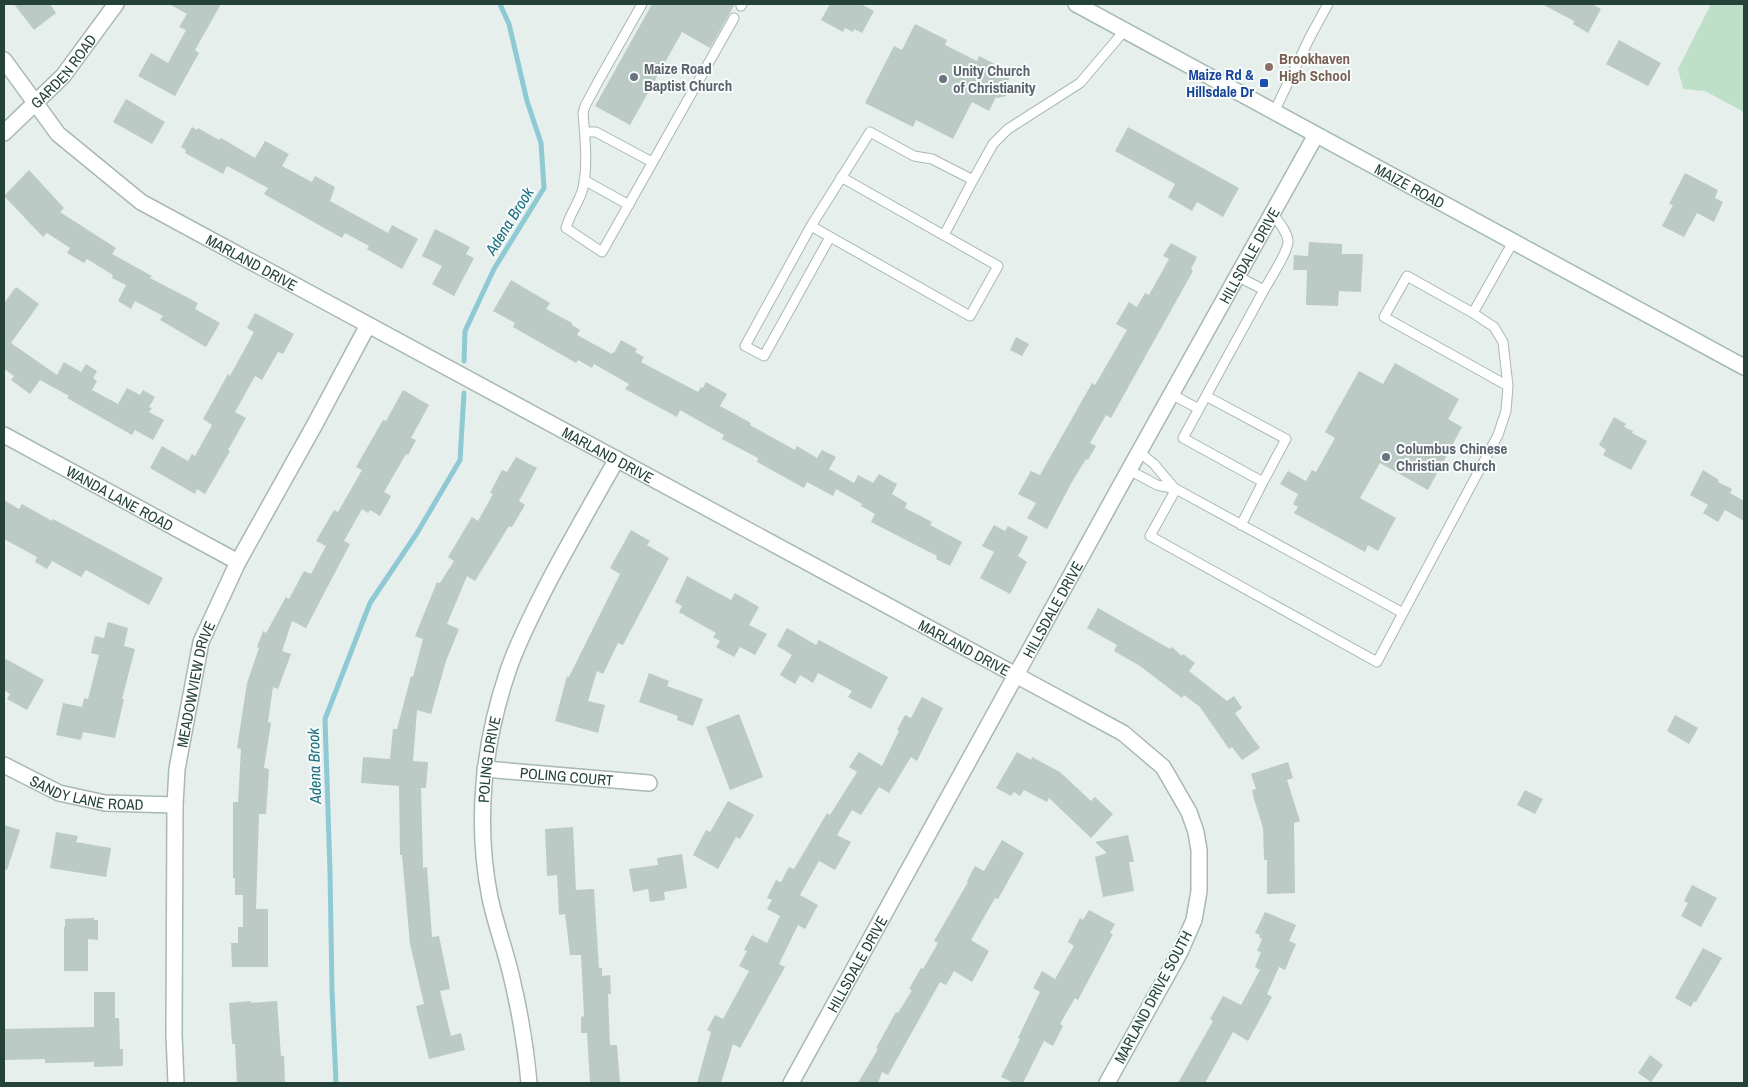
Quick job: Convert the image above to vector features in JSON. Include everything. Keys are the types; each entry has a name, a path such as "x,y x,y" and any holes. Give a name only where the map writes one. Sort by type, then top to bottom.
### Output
{"street":[{"name":"GARDEN ROAD","path":"4,133 63,76 116,4"},
{"name":"MAIZE ROAD","path":"1076,4 1744,367"},
{"name":"MARLAND DRIVE","path":"4,60 58,134 142,202 1123,733 1163,767 1189,812 1196,832 1199,850"},
{"name":"HILLSDALE DRIVE","path":"791,1083 1316,135"},
{"name":"MEADOWVIEW DRIVE","path":"176,1083 174,1016 175,804 177,769 201,642 238,562 319,418 368,325"},
{"name":"WANDA LANE ROAD","path":"4,435 238,562"},
{"name":"POLING DRIVE","path":"529,1083 512,979 490,898 481,828 485,769 493,724 508,671 530,618 616,459"},
{"name":"SANDY LANE ROAD","path":"4,765 59,793 105,803 175,804"},
{"name":"POLING COURT","path":"485,769 649,783"},
{"name":"MARLAND DRIVE SOUTH","path":"1107,1083 1180,952 1194,920 1200,891 1199,850"}],"lane":[{"path":"642,4 584,106 583,190 569,216 566,228 602,252 734,18"},
{"path":"1274,112 1328,4"},
{"path":"944,235 993,144 1008,129 1080,83 1125,30"},
{"path":"585,132 596,132 652,162"},
{"path":"830,237 764,356 745,346 810,226 870,132 914,156 932,158 972,180"},
{"path":"810,226 970,316 998,266 841,177"},
{"path":"584,180 629,205"},
{"path":"1264,482 1183,438 1286,249 1288,240 1283,228 1272,213"},
{"path":"1473,313 1513,242"},
{"path":"1237,276 1264,290"},
{"path":"1176,489 1150,536 1377,662 1498,435 1506,411 1508,386 1503,342 1494,327 1407,276 1384,317 1508,386"},
{"path":"1172,394 1199,409"},
{"path":"1206,396 1286,440 1241,524"},
{"path":"1139,452 1154,464 1176,489"},
{"path":"1129,470 1157,485 1176,489 1403,613"}],"green space":[{"path":"1711,4 1744,4 1744,112 1705,91 1683,89 1678,69"}],"building":[{"path":"14,4 50,4 56,13 34,30"},
{"path":"169,4 221,4 195,50 199,53 175,96 138,76 151,53 168,63 186,30 179,27 187,14"},
{"name":"Maize Road Baptist Church","path":"652,4 735,4 710,48 682,32 630,125 595,106"},
{"path":"830,4 861,4 874,11 862,33 854,29 853,32 845,28 843,32 821,20"},
{"path":"1542,4 1592,4 1601,9 1588,33 1573,24 1574,21"},
{"name":"Unity Church of Christianity","path":"915,24 947,40 945,45 977,61 979,56 1012,73 1006,85 1008,90 1006,96 996,97 989,111 972,102 953,139 916,120 913,127 865,103 894,46 902,50"},
{"path":"1619,40 1661,63 1648,86 1606,64"},
{"path":"126,99 165,122 152,144 113,122"},
{"path":"192,127 197,130 198,128 219,140 221,138 255,158 265,141 289,154 282,166 312,182 315,176 335,187 330,201 388,233 392,225 418,239 402,269 367,249 369,246 345,233 342,238 264,194 268,188 227,166 223,174 185,153 186,150 181,147"},
{"path":"1128,127 1239,188 1223,217 1197,202 1192,211 1168,197 1175,184 1115,151"},
{"path":"29,170 64,208 60,212 116,248 112,254 152,276 150,278 198,303 195,309 220,323 206,347 160,320 163,316 135,301 131,309 118,301 126,285 112,278 113,275 87,259 84,263 67,253 70,248 47,233 43,237 4,196"},
{"path":"1685,173 1718,190 1715,198 1723,202 1714,222 1697,213 1684,237 1662,226 1673,205 1669,204"},
{"path":"435,229 470,247 466,254 474,258 454,296 432,284 442,266 422,256"},
{"path":"1309,242 1342,244 1342,254 1363,254 1361,292 1339,291 1338,306 1306,305 1307,270 1293,270 1294,255 1308,256"},
{"path":"1171,243 1197,257 1191,269 1193,271 1111,418 1106,415 1090,443 1096,446 1072,482 1047,529 1027,518 1036,503 1018,494 1031,471 1040,475 1092,383 1095,385 1127,330 1116,324 1129,302 1137,307 1145,293 1149,295 1169,259 1163,256"},
{"path":"511,280 550,303 546,309 572,323 572,325 580,330 577,335 612,354 621,340 637,349 635,352 644,357 641,362 698,392 706,382 727,394 720,406 795,450 797,446 817,458 822,450 836,457 829,469 854,483 858,475 873,483 879,474 897,484 892,494 907,503 905,508 932,522 930,525 962,542 950,566 936,559 937,556 871,522 875,514 836,489 833,496 807,482 804,488 757,462 758,458 722,439 724,435 680,410 677,417 625,389 629,384 594,364 592,368 578,360 576,363 513,327 515,323 493,311"},
{"path":"16,287 39,304 11,343 57,375 64,362 81,372 86,364 97,371 93,378 97,381 92,390 118,404 127,388 140,395 143,390 155,397 149,407 152,408 149,412 164,420 153,440 135,430 132,435 67,398 69,396 40,380 30,394 11,380 14,376 4,369 4,303"},
{"path":"255,313 294,334 283,354 278,352 262,380 255,376 235,412 246,418 228,450 230,451 205,494 197,489 195,494 150,468 162,446 188,461 192,454 195,456 212,425 203,419 228,374 230,376 254,332 247,328"},
{"path":"1016,337 1029,344 1022,356 1010,350"},
{"name":"Columbus Chinese Christian Church","path":"1395,363 1459,399 1448,419 1462,427 1428,490 1380,463 1360,498 1396,518 1378,551 1368,545 1365,552 1294,513 1298,507 1293,504 1298,494 1280,484 1288,471 1306,481 1312,470 1316,472 1335,438 1325,432 1359,371 1383,384"},
{"path":"403,390 429,405 411,438 416,440 384,492 391,496 380,516 370,510 368,513 362,509 344,541 350,544 306,628 292,621 282,651 291,654 278,689 273,687 268,722 271,723 264,768 269,769 266,814 259,814 256,909 268,909 268,967 232,967 231,943 238,943 238,927 243,927 243,895 235,895 235,878 233,878 233,802 238,802 241,749 237,748 247,683 259,648 257,647 263,631 266,633 286,597 289,599 304,571 311,574 326,546 316,541 334,510 338,512 362,470 356,467 383,420 386,421"},
{"path":"1614,417 1626,424 1624,427 1633,431 1632,433 1647,441 1631,470 1603,455 1606,450 1599,445"},
{"path":"516,457 537,468 519,501 525,505 512,527 509,526 475,581 467,576 447,624 459,629 446,661 431,714 417,710 413,761 428,762 426,788 421,788 423,868 427,867 432,937 439,936 450,989 440,991 451,1036 461,1033 465,1050 429,1059 416,1006 424,1004 410,944 402,855 400,855 399,786 361,783 363,757 390,759 393,729 397,729 423,639 415,636 437,582 440,583 454,561 448,557 472,517 478,521 493,494 490,493 502,470 507,472"},
{"path":"1703,470 1719,480 1718,482 1732,489 1730,493 1744,501 1744,521 1725,510 1718,522 1703,513 1708,505 1690,495"},
{"path":"4,500 19,509 22,504 52,521 53,519 163,578 149,605 86,570 81,577 52,561 47,569 35,562 37,557 4,539"},
{"path":"994,525 1005,531 1008,526 1028,537 1018,556 1027,562 1010,594 980,578 994,552 982,546"},
{"path":"631,530 650,541 647,545 669,558 623,645 618,643 603,674 597,671 588,701 605,705 598,733 555,721 567,676 569,677 620,574 610,568"},
{"path":"687,576 731,600 735,593 759,607 749,625 767,634 755,655 740,647 734,657 716,647 720,641 713,637 716,633 679,612 682,606 675,602"},
{"path":"1098,608 1170,649 1172,647 1182,656 1183,654 1195,663 1189,671 1227,701 1234,696 1242,708 1235,713 1260,748 1242,760 1232,747 1229,749 1200,707 1184,695 1182,698 1140,666 1114,651 1117,645 1087,628"},
{"path":"108,622 128,628 124,646 135,649 122,699 124,699 115,738 83,732 81,740 56,735 63,703 82,707 84,698 88,699 99,655 91,653 95,636 104,638"},
{"path":"787,628 816,645 819,640 888,677 871,709 848,697 852,691 818,673 813,683 800,675 795,684 780,675 792,655 777,646"},
{"path":"4,658 44,680 27,710 7,699 10,694 4,690"},
{"path":"649,673 669,681 667,686 703,699 693,726 677,720 678,716 639,702"},
{"path":"922,697 943,708 917,761 911,757 889,793 879,787 861,815 852,810 837,835 851,842 835,870 819,861 800,895 818,905 805,929 798,925 779,964 785,967 740,1048 733,1044 721,1083 697,1083 711,1032 707,1030 715,1015 723,1019 749,971 739,966 747,951 744,950 752,935 767,943 780,916 767,909 772,900 767,898 776,880 781,882 789,867 794,869 827,813 830,815 857,772 849,767 859,752 882,766 905,715 911,718"},
{"path":"739,714 763,777 730,790 706,727"},
{"path":"1675,715 1698,728 1689,744 1667,731"},
{"path":"1017,752 1031,760 1032,757 1060,772 1091,801 1095,797 1113,814 1091,838 1049,798 1047,802 1024,790 1020,796 1014,792 1011,796 996,788"},
{"path":"1288,762 1293,778 1287,780 1300,821 1294,823 1295,893 1267,894 1267,860 1264,860 1263,828 1252,790 1256,789 1251,774"},
{"path":"1525,790 1543,799 1535,814 1517,805"},
{"path":"728,801 754,815 740,839 736,837 718,869 693,855 706,830 710,832"},
{"path":"4,825 20,830 7,870 4,869"},
{"path":"573,827 576,890 594,889 599,968 602,968 602,976 610,975 611,994 608,994 610,1045 617,1045 620,1083 590,1083 587,1033 581,1033 581,1017 584,1016 581,955 570,955 565,914 559,915 557,875 547,876 545,829"},
{"path":"56,832 78,836 76,842 111,848 106,877 50,868"},
{"path":"1128,835 1134,862 1129,862 1134,891 1103,897 1095,857 1107,853 1095,842"},
{"path":"1002,840 1024,853 998,899 995,898 971,940 989,951 972,982 954,971 946,985 940,982 888,1075 882,1072 878,1083 858,1083 878,1049 876,1048 896,1012 898,1013 912,990 909,989 921,968 923,969 938,943 934,941 968,882 975,866 984,871"},
{"path":"682,854 687,888 664,892 665,900 650,902 648,889 633,892 629,869 658,865 657,858"},
{"path":"1692,885 1717,898 1701,927 1681,916 1688,903 1684,901"},
{"path":"1089,910 1115,924 1110,933 1113,934 1078,1000 1075,998 1060,1024 1063,1026 1053,1046 1044,1041 1023,1083 1014,1083 1001,1077 1040,992 1033,988 1042,971 1055,979 1074,946 1068,942 1080,918 1083,920"},
{"path":"1265,912 1296,925 1289,941 1296,944 1285,970 1279,967 1267,994 1272,997 1248,1041 1233,1032 1205,1083 1178,1083 1213,1021 1210,1019 1223,996 1241,1005 1260,970 1255,967 1261,952 1257,951 1262,939 1259,937 1260,935 1255,933"},
{"path":"94,918 94,920 98,920 98,940 88,939 88,971 64,971 65,919"},
{"path":"1703,948 1722,958 1696,1002 1694,1001 1691,1007 1675,998"},
{"path":"94,992 115,992 115,1018 119,1018 120,1049 123,1049 123,1066 94,1067 94,1062 45,1063 45,1059 4,1060 4,1029 94,1027"},
{"path":"251,1001 251,1003 277,1001 281,1056 284,1056 285,1083 237,1083 235,1044 232,1044 229,1003"},
{"path":"1650,1055 1663,1065 1651,1082 1638,1073"}],"waterway":[{"name":"Adena Brook","path":"464,361 465,331 494,269 544,188 541,143 527,101 509,24 500,4"},
{"name":"Adena Brook","path":"336,1083 325,719 370,603 417,533 460,460 464,393"}],"place":[{"name":"Brookhaven High School","path":"1269,67"},
{"name":"Maize Road Baptist Church","path":"634,77"},
{"name":"Unity Church of Christianity","path":"943,79"},
{"name":"Maize Rd & Hillsdale Dr","path":"1264,83"},
{"name":"Columbus Chinese Christian Church","path":"1386,457"}]}
